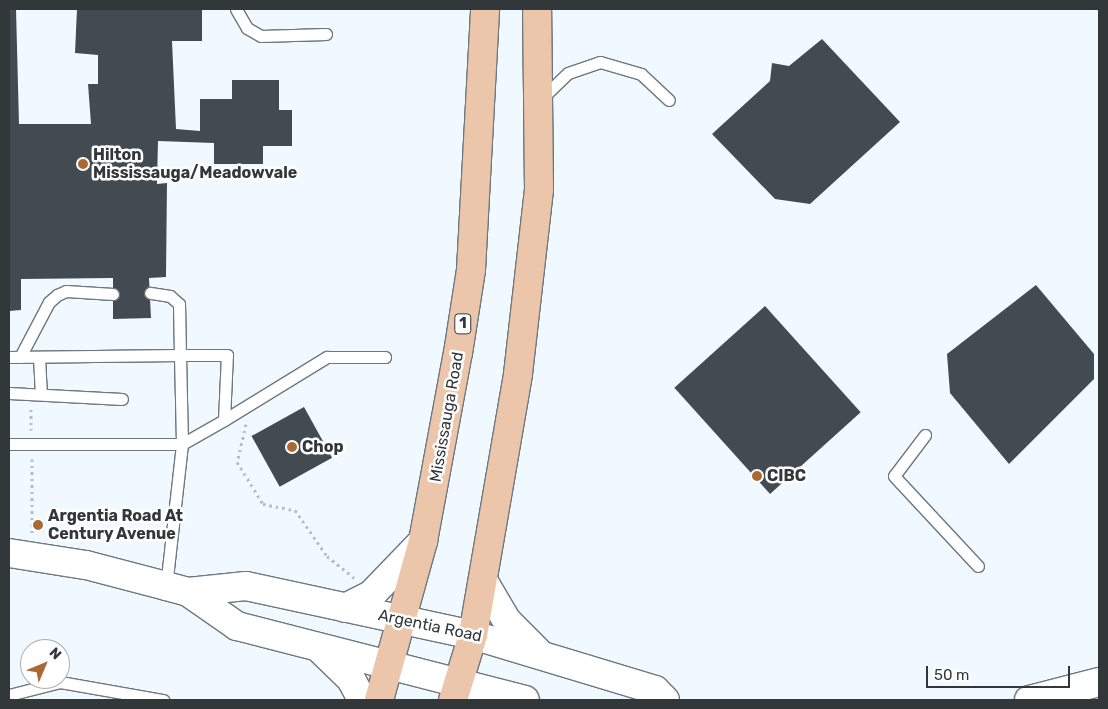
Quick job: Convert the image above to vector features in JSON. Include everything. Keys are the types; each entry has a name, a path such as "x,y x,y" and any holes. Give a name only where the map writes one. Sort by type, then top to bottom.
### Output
{"main road":[{"name":"Mississauga Road","path":"379,700 390,666 423,541 445,436 470,270 485,9"},
{"path":"456,692 473,635 484,582 518,374 539,190 537,9"}],"street":[{"path":"345,608 372,594 423,541"},
{"name":"Argentia Road","path":"21,554 177,589 246,586 473,635 538,652 655,690 665,700"},
{"path":"484,582 507,620 538,652"},
{"name":"Argentia Road","path":"177,589 237,626 390,666 456,692 520,700"},
{"path":"319,648 351,679 362,700"},
{"path":"1029,700 1073,695 1099,682"}],"lane":[{"path":"236,9 247,28 261,36 326,34"},
{"path":"538,102 568,73 600,62 641,74 669,100"},
{"path":"15,357 49,302 57,296 66,292 113,294"},
{"path":"150,293 170,296 179,304 182,312 180,355 182,444 177,589"},
{"path":"15,357 228,355 224,420"},
{"path":"36,393 39,357"},
{"path":"9,444 182,444 251,407 327,357 384,357"},
{"path":"9,393 122,398"},
{"path":"925,435 894,476 978,566"},
{"path":"11,695 60,682 110,696 163,700"}],"path":[{"path":"21,554 36,393"},
{"path":"251,407 237,462 263,504 294,510 328,556 372,594"}],"building":[{"name":"Hilton Mississauga/Meadowvale","path":"9,9 16,9 19,124 91,124 88,84 98,84 98,55 75,53 77,9 202,9 202,41 172,41 176,129 200,131 200,99 232,99 232,80 279,80 279,110 292,110 292,146 263,146 263,164 214,164 214,143 158,141 157,184 167,183 166,277 149,278 151,318 113,319 113,278 21,279 21,310 9,311"},
{"path":"822,39 900,122 810,204 775,199 712,134 770,81 772,63 789,66"},
{"path":"1036,285 1094,354 1094,379 1009,464 950,393 947,354"},
{"path":"765,306 861,412 770,494 674,388"},
{"name":"Chop","path":"304,407 332,458 280,487 252,436"}],"place":[{"name":"Hilton Mississauga/Meadowvale","path":"83,164"},
{"name":"Chop","path":"292,447"},
{"name":"CIBC","path":"757,476"},
{"name":"Argentia Road At Century Avenue","path":"38,525"}]}
